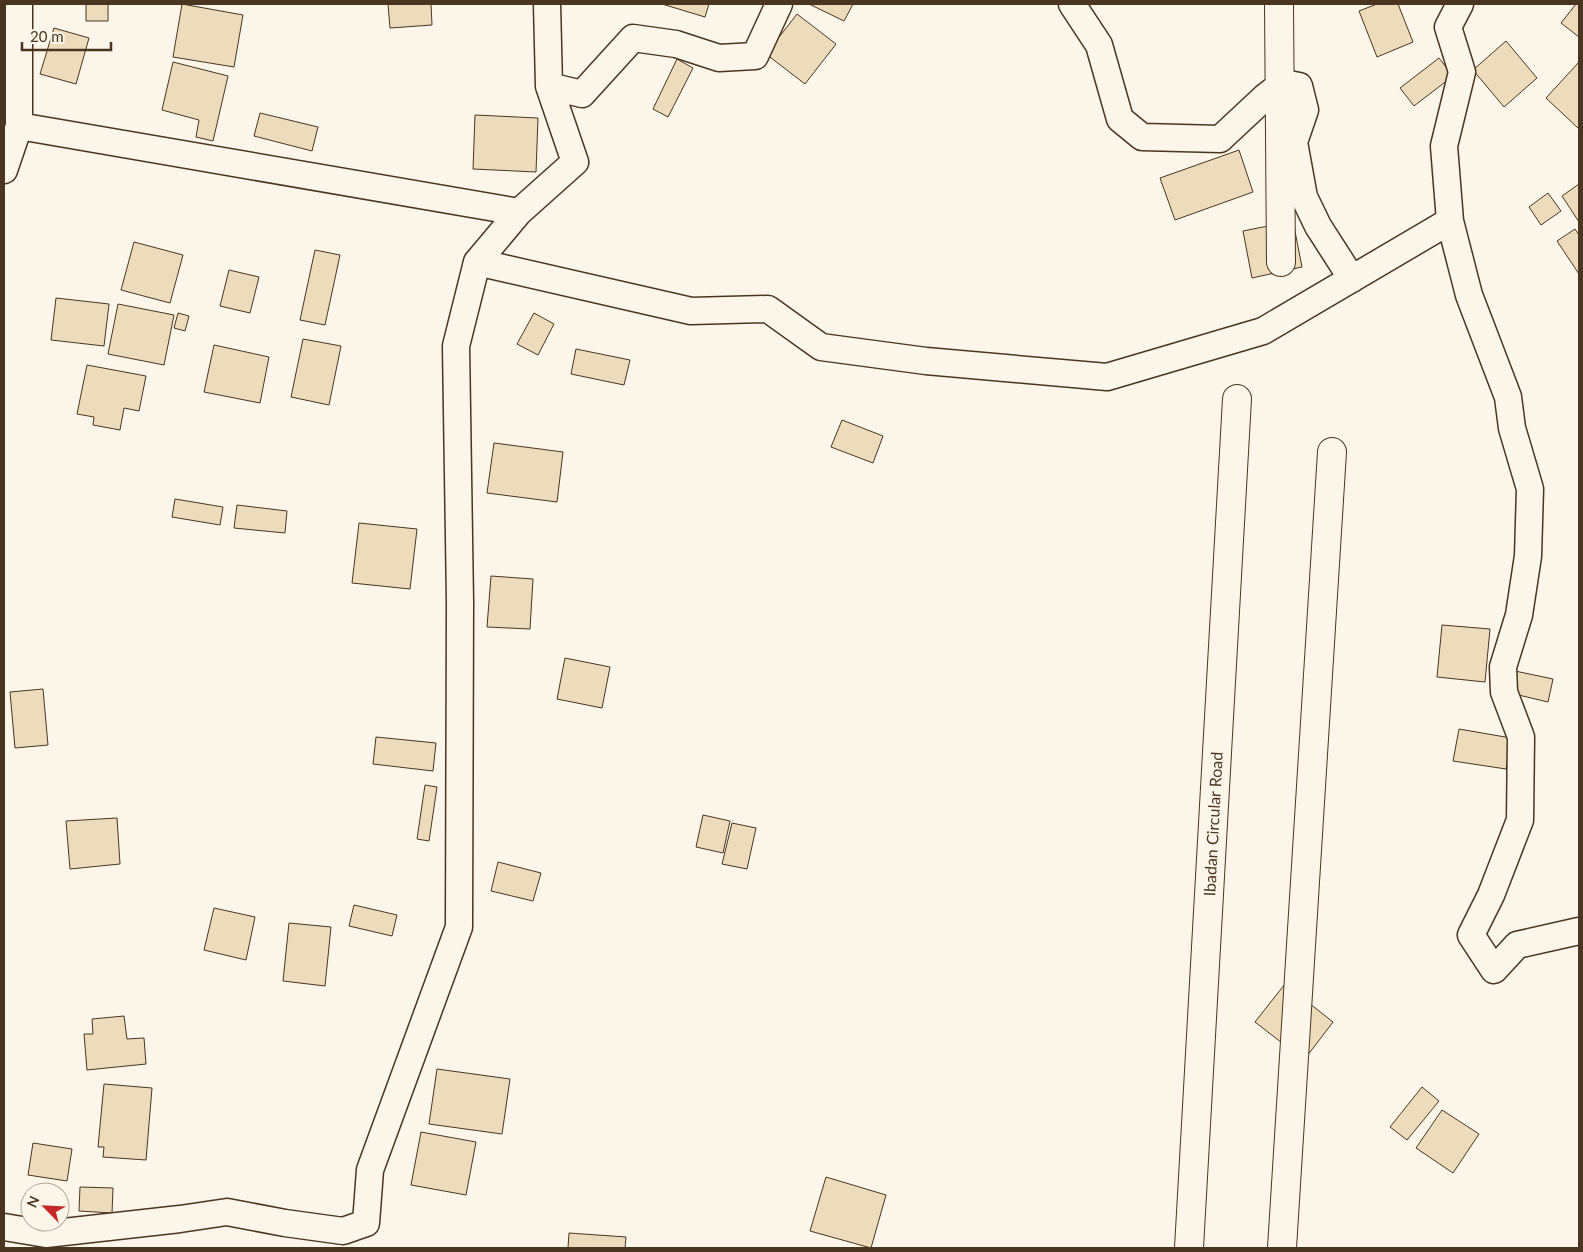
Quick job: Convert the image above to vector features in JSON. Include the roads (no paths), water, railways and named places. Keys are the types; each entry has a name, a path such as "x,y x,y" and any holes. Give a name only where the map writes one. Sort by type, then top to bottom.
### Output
{"highway":[{"path":"1279,4 1281,262"},
{"name":"Ibadan Circular Road","path":"1189,1248 1237,399"},
{"path":"1282,1248 1332,452"}],"street":[{"path":"4,170 19,126 19,4"},
{"path":"4,1227 46,1234 227,1212 285,1223 348,1240 366,1223 370,1170 459,927 460,602 456,346 478,262 519,212 575,162 549,86 547,4"},
{"path":"549,86 582,94 634,38 676,44 719,58 755,56 779,4"},
{"path":"1072,4 1098,45 1120,118 1142,137 1220,138 1283,83 1299,86 1306,110 1294,142 1304,198 1318,226 1352,279"},
{"path":"1450,8 1448,27 1462,72 1444,146 1450,221 1469,295 1508,397 1512,428 1530,489 1528,556 1519,615 1503,667 1504,692 1521,737 1520,820 1491,895 1472,935 1494,970 1517,945 1579,931"},
{"path":"19,126 519,212"},
{"path":"478,262 691,311 768,309 821,347 926,361 1107,377 1263,331 1450,221"}]}
